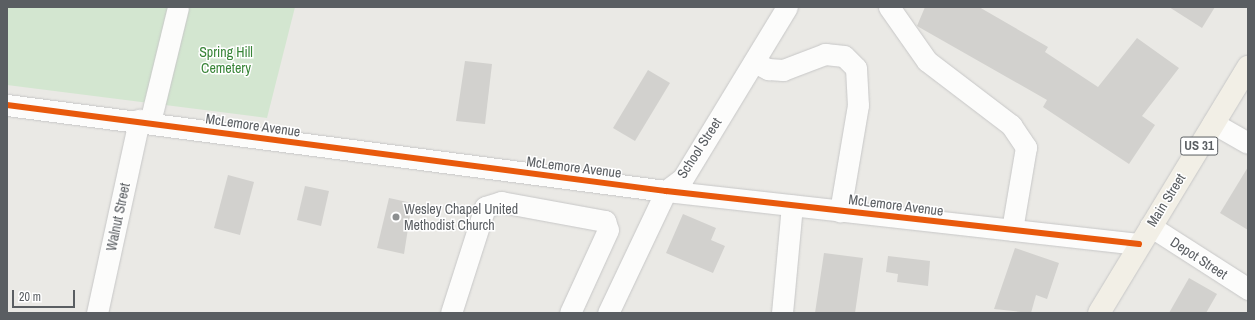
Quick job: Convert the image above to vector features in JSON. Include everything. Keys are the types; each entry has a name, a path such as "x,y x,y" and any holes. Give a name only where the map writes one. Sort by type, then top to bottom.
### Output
{"main road":[{"name":"Main Street","path":"1099,313 1139,244 1213,123 1246,75"}],"street":[{"name":"Walnut Street","path":"97,313 144,121 178,7"},
{"name":"School Street","path":"608,313 666,191 683,178 787,7"},
{"path":"889,7 927,61 1011,125 1026,147 1012,230"},
{"path":"754,62 768,69 783,70 825,54 844,56 856,68 858,105 840,211"},
{"name":"McLemore Avenue","path":"7,105 144,121 666,191 1139,244"},
{"path":"1213,123 1248,143"},
{"path":"451,313 485,207 501,202 604,221 608,230 570,313"},
{"path":"782,313 792,205"},
{"name":"Depot Street","path":"1150,226 1248,289"}],"green space":[{"name":"Spring Hill Cemetery","path":"7,7 295,7 267,118 7,85"}],"building":[{"path":"925,7 979,7 1048,47 1045,52 1098,87 1137,38 1179,68 1142,116 1155,125 1129,164 1043,107 1047,100 917,26"},
{"path":"1169,7 1215,7 1202,28"},
{"path":"465,61 492,64 485,124 456,121"},
{"path":"648,70 670,83 635,141 613,128"},
{"path":"1248,167 1248,230 1220,213"},
{"path":"228,175 254,182 240,235 214,228"},
{"path":"305,186 329,191 321,226 297,220"},
{"name":"Wesley Chapel United Methodist Church","path":"389,198 412,203 404,254 377,248"},
{"path":"683,214 716,228 711,240 725,246 713,273 666,253"},
{"path":"1015,248 1059,263 1047,299 1036,295 1031,313 994,309"},
{"path":"824,253 863,258 855,313 815,313"},
{"path":"888,256 930,261 928,286 897,282 898,274 886,272"},
{"path":"1189,278 1217,294 1206,313 1169,313"}],"cycle path":[{"path":"7,105 666,191 1139,244"}],"place":[{"name":"Wesley Chapel United Methodist Church","path":"396,217"}]}
